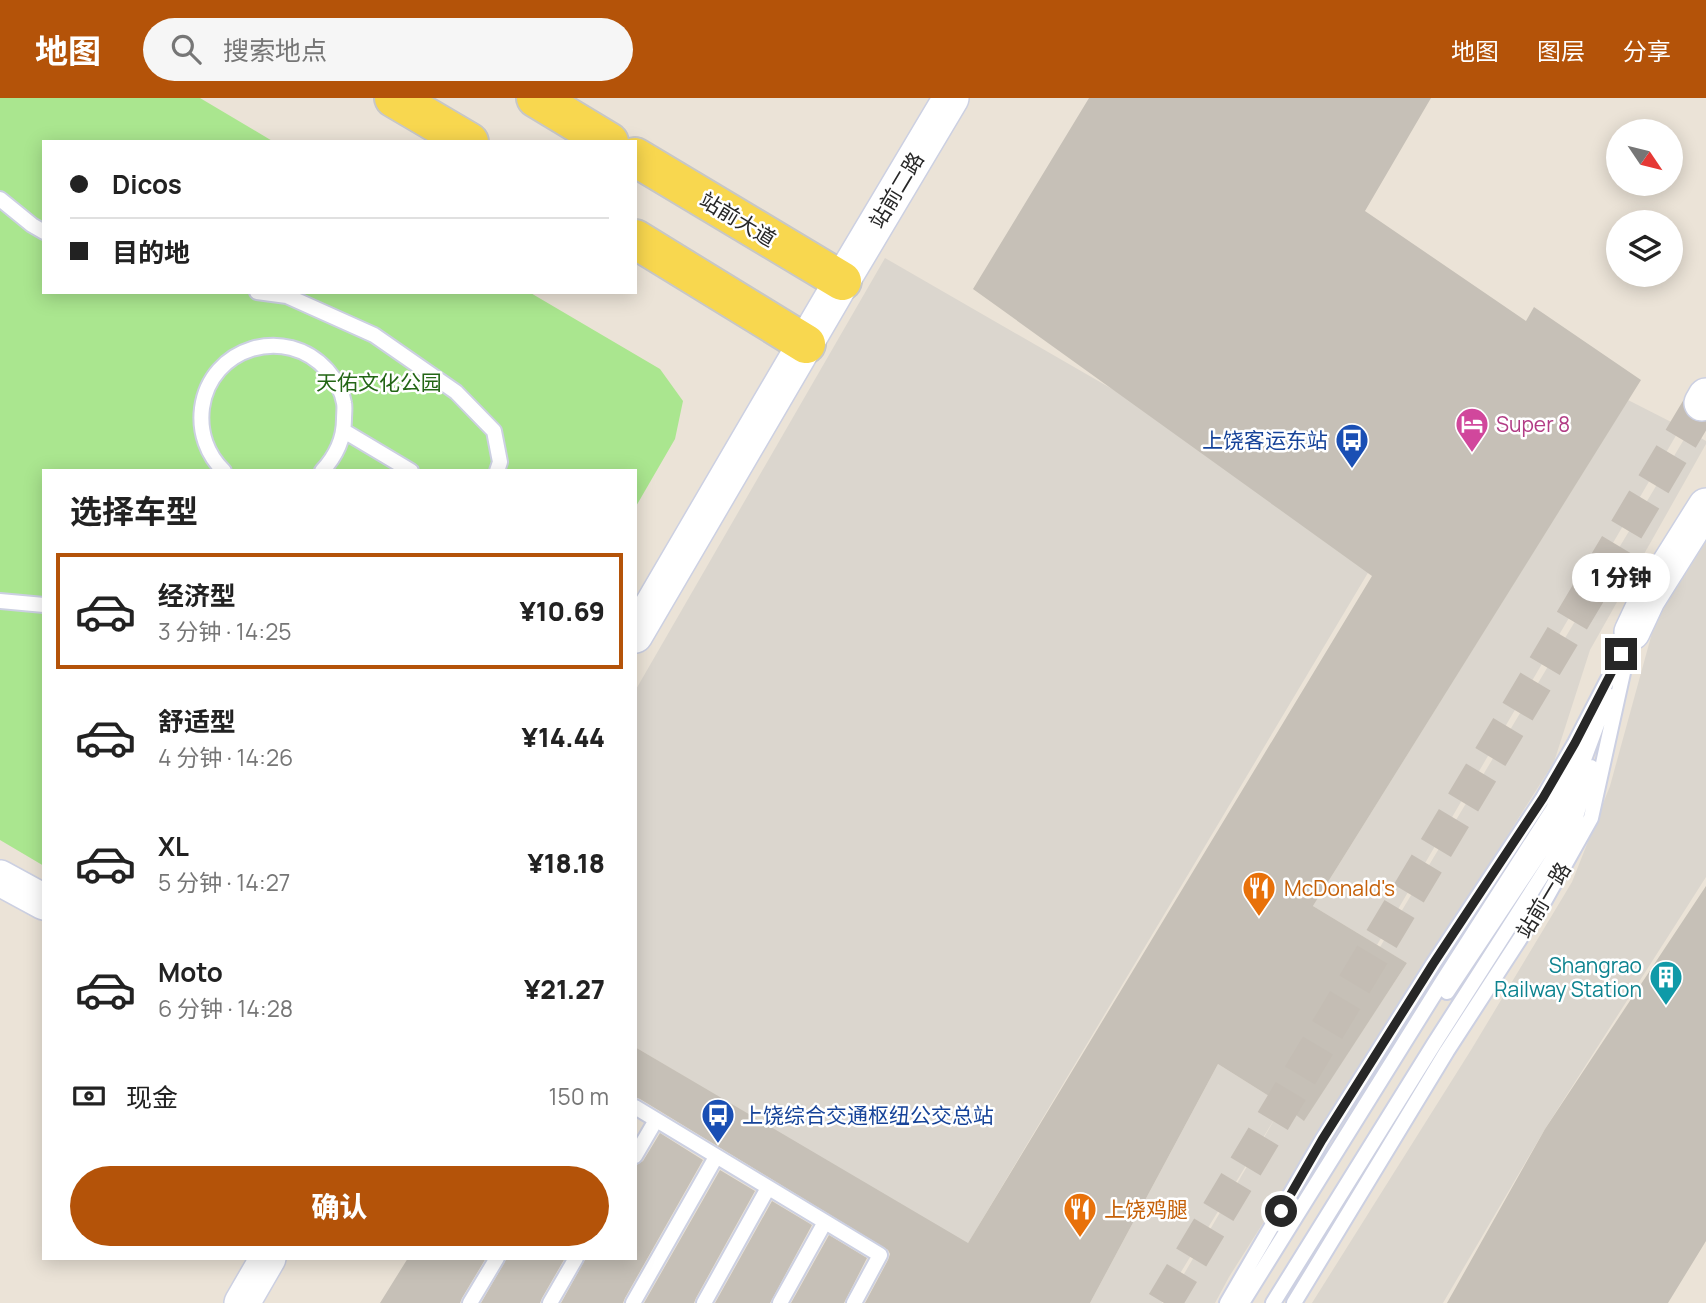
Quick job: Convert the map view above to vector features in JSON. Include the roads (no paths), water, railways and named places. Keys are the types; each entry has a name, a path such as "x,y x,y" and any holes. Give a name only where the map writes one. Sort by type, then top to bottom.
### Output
{"main road":[{"path":"394,98 466,140"},
{"path":"536,98 606,140"},
{"name":"站前大道","path":"637,158 842,281"},
{"path":"637,240 806,344"}],"street":[{"name":"站前二路","path":"640,617 951,98"},
{"name":"站前一路","path":"1632,632 1647,600 1706,506"},
{"path":"0,878 42,901"},
{"path":"242,1303 267,1260"}],"lane":[{"path":"0,199 42,231"},
{"path":"272,294 287,296 374,335 456,392 494,430 500,462 498,469"},
{"path":"222,469 205,444 200,421 203,397 214,376 230,359 251,348 275,345 298,349 319,361 335,379 344,402 344,431 338,450 325,469"},
{"path":"344,431 408,469"},
{"path":"0,601 42,605"},
{"path":"1227,1303 1322,1140 1433,964 1543,798 1575,743 1632,632"},
{"path":"1242,1303 1442,982 1553,810 1632,632"},
{"path":"1253,1303 1447,992 1562,821 1632,632"},
{"path":"1273,1303 1426,1056 1573,827 1632,632"},
{"name":"站前一路","path":"1294,1303 1447,1051 1545,901 1591,818 1632,632"},
{"path":"637,1108 880,1255 854,1303"},
{"path":"637,1153 656,1120"},
{"path":"633,1303 716,1157"},
{"path":"704,1303 768,1188"},
{"path":"780,1303 825,1222"},
{"path":"470,1303 496,1260"},
{"path":"550,1303 575,1260"}],"tunnel":[{"path":"1164,1303 1702,403"}],"place":[{"name":"Super 8","path":"1472,454"},
{"name":"上饶客运东站","path":"1352,470"},
{"name":"McDonald's","path":"1259,918"},
{"name":"Shangrao Railway Station","path":"1666,1007"},
{"name":"上饶综合交通枢纽公交总站","path":"718,1145"},
{"name":"上饶鸡腿","path":"1080,1239"}],"park label":[{"name":"天佑文化公园","path":"379,382"}]}
